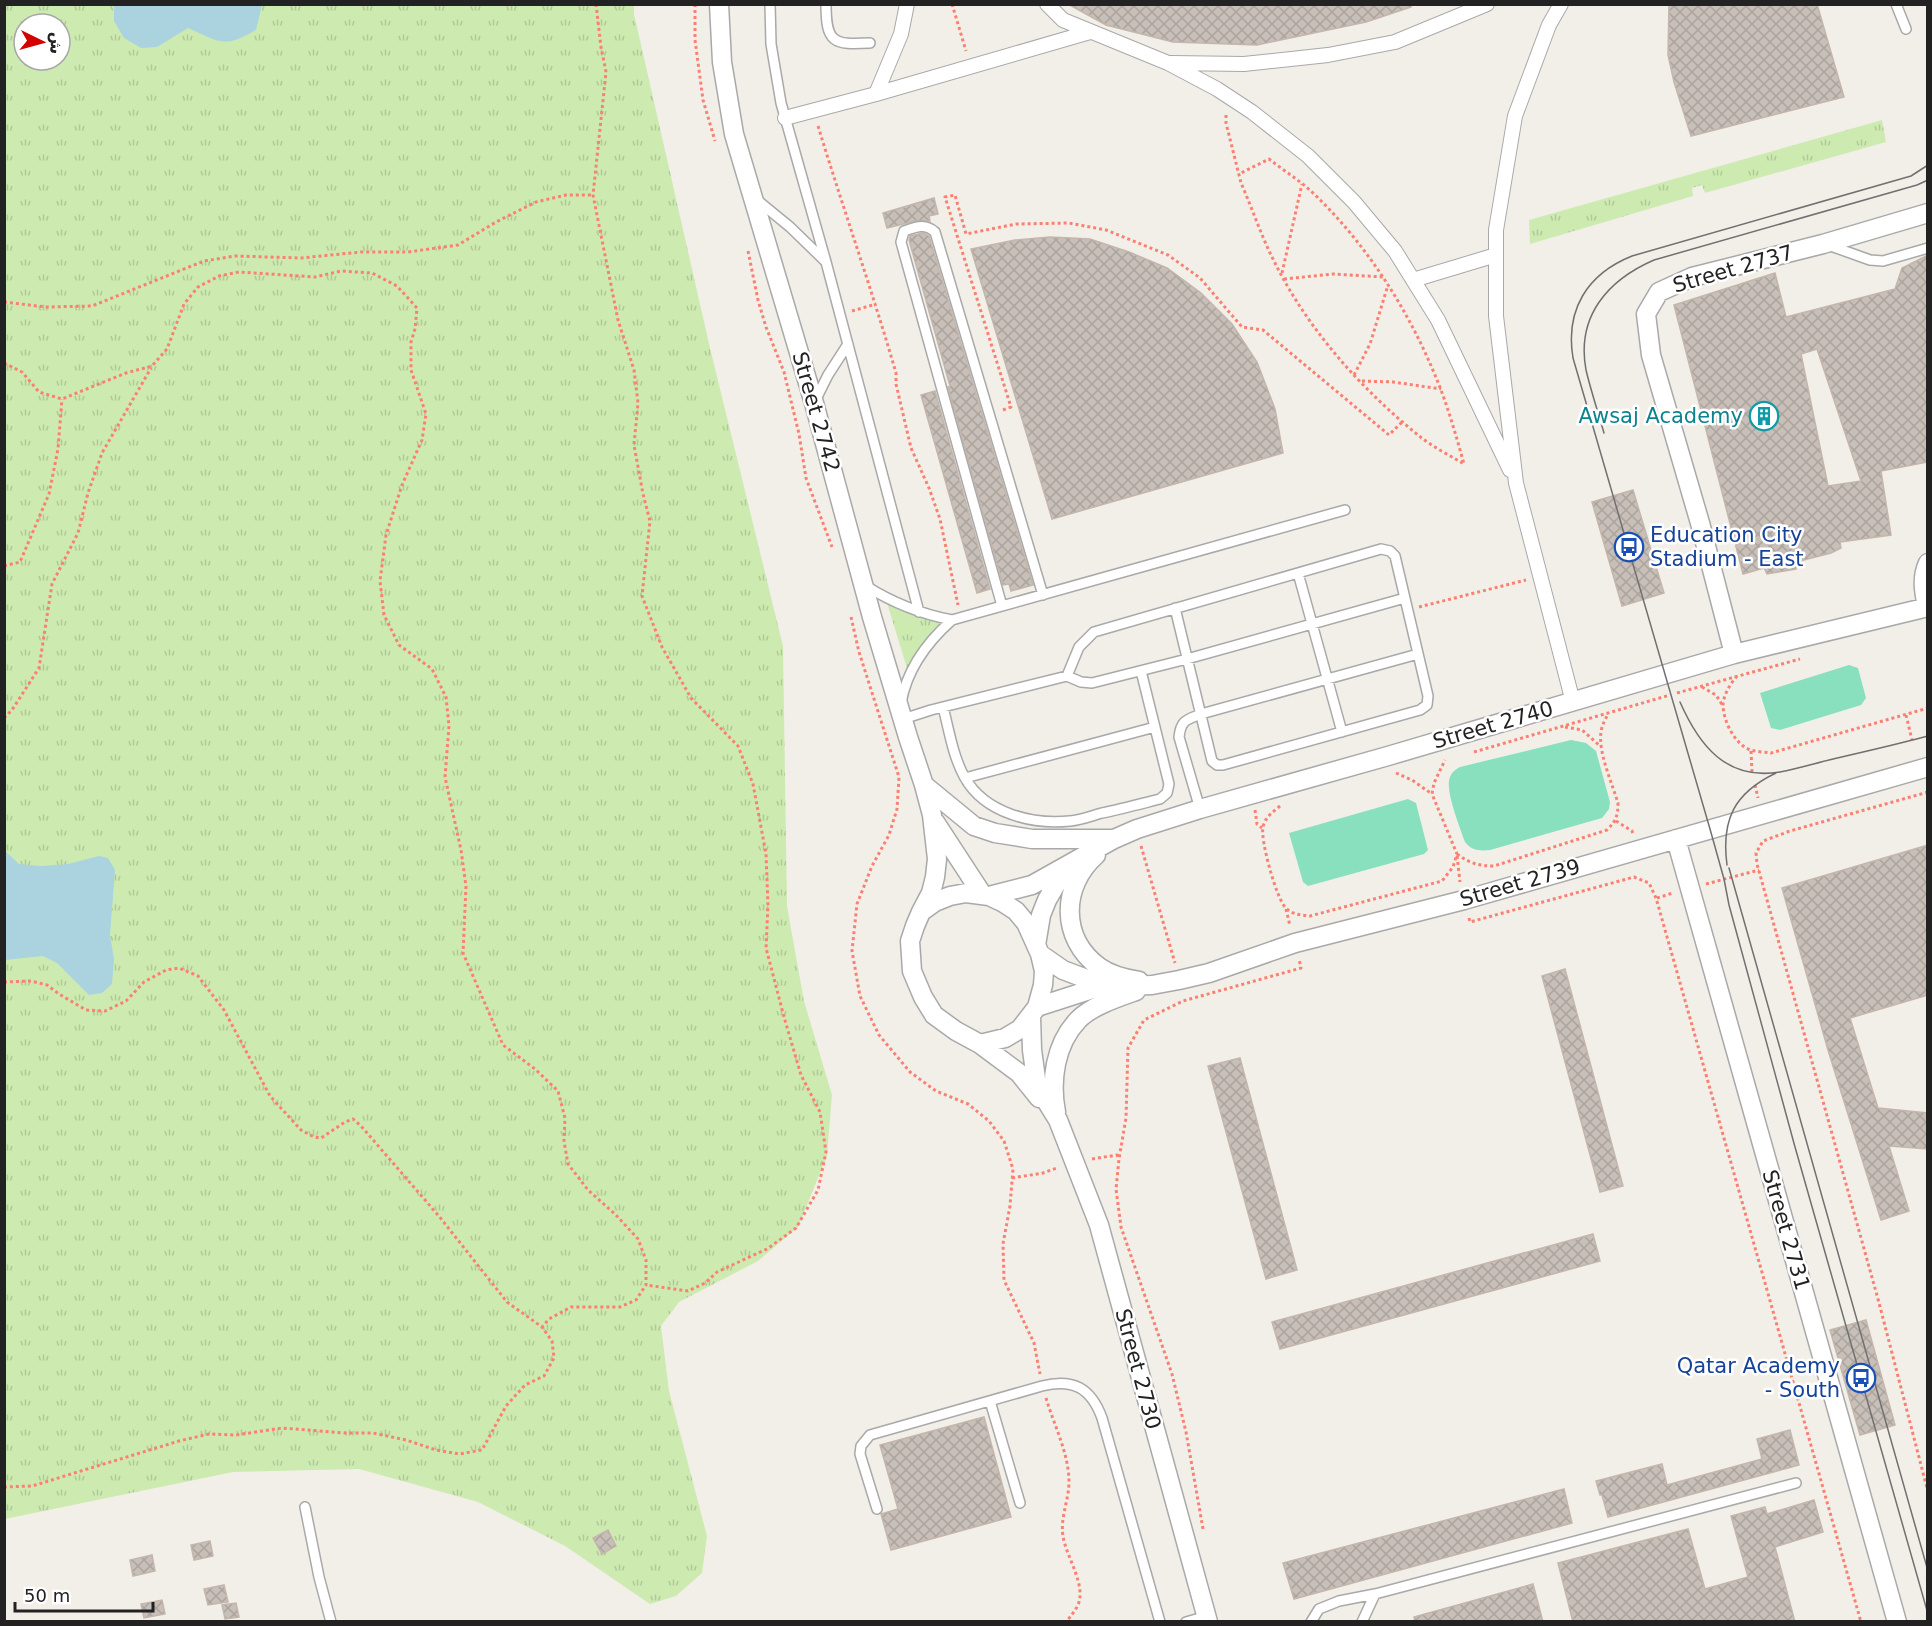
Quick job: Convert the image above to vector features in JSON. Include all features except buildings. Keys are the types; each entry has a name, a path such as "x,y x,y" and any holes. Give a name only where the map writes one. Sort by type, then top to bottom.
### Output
{"street":[{"name":"Street 2742","path":"719,4 722,62 734,134 932,815 937,859 935,877 931,893 921,912"},
{"path":"876,94 901,34 907,4"},
{"path":"1047,4 1063,20 1167,63 1227,95 1308,156 1324,171 1395,250 1438,320 1516,483"},
{"path":"1167,63 1244,64 1328,55 1395,42 1487,4"},
{"path":"1561,4 1549,25 1515,116 1496,231 1496,316 1516,483 1573,702"},
{"path":"785,118 1090,32"},
{"name":"Street 2737","path":"1734,654 1700,523 1651,356 1646,314 1659,292 1692,276 1823,244 1928,213"},
{"path":"1413,280 1496,255"},
{"name":"Street 2740","path":"986,895 1032,885 1113,839 1200,809 1734,654 1927,607 1923,587 1928,563"},
{"name":"Street 2739","path":"1034,1011 1099,987 1152,984 1209,973 1295,943 1464,900 1928,767"},
{"path":"924,785 975,826 995,833 1032,839 1113,839"},
{"name":"Street 2742","path":"932,815 945,839 986,895"},
{"path":"1113,839 1087,862 1077,877 1070,902 1070,928 1082,951 1100,969 1124,978 1152,984"},
{"name":"Street 2731","path":"1676,839 1897,1622"},
{"name":"Street 2740","path":"1038,950 1041,915 1067,866"},
{"path":"966,893 986,895 1016,911 1026,923 1044,971 1043,985 1034,1011 1020,1029 1005,1038 980,1044 956,1031 934,1015 922,997 912,970 910,941 921,912 934,902 966,893"},
{"name":"Street 2739","path":"1038,950 1063,970 1109,987"},
{"path":"1058,1120 1053,1093 1055,1067 1064,1041 1078,1019 1099,1006 1152,984"},
{"name":"Street 2730","path":"1034,1011 1032,1050 1037,1086 1058,1120 1099,1225 1207,1619"},
{"name":"Street 2730","path":"980,1044 1019,1073 1058,1120"}],"lane":[{"path":"770,4 771,44 785,118 826,262 919,612"},
{"path":"826,4 826,27 832,38 844,44 870,43"},
{"path":"1896,4 1906,29"},
{"path":"754,198 790,227 826,262"},
{"path":"1002,606 901,242 904,231 923,225 935,232 1043,595"},
{"path":"1823,244 1870,260 1884,261 1928,248"},
{"path":"814,403 828,375 848,344"},
{"path":"1345,510 956,619 930,641 917,660 907,681 902,715 1067,676 1081,682 1092,683 1405,598"},
{"path":"1067,676 1079,647 1094,632 1175,608 1381,549 1390,551 1395,556 1428,696 1427,705 1419,710 1342,732 1217,765 1212,761 1175,608"},
{"path":"1298,573 1342,732"},
{"path":"863,584 919,612 956,619"},
{"path":"1200,809 1179,737 1180,726 1185,720 1418,654"},
{"path":"943,707 965,778 979,794 998,809 1020,818 1071,821 1160,799 1167,794 1169,784 1140,671"},
{"path":"965,778 1155,728"},
{"path":"877,1509 860,1454 861,1446 870,1435 1057,1382 1073,1384 1097,1403 1160,1622"},
{"path":"990,1401 1020,1503"},
{"path":"1311,1622 1319,1609 1339,1601 1375,1594 1796,1483"},
{"path":"305,1507 331,1622"},
{"path":"1362,1622 1375,1594"},
{"path":"1186,1622 1207,1619"}],"path":[{"path":"596,4 606,72 593,195 618,320 634,370 638,404 634,445 650,521 642,596 662,647 691,698 738,746 753,784 766,854 768,905 766,948 783,1017 801,1075 820,1112 825,1152 818,1190 796,1228 767,1249 717,1272 705,1283 688,1291 646,1285"},
{"path":"695,4 695,40 703,100 718,150"},
{"path":"952,4 971,67"},
{"path":"1227,95 1226,123 1239,174 1273,259 1297,302 1338,358 1360,381 1419,436 1464,464 1441,388 1415,333 1388,284 1351,233 1312,192 1269,159 1239,174"},
{"path":"814,110 896,373 896,384 911,448 940,519 952,570 956,619"},
{"path":"1281,275 1302,184"},
{"path":"4,302 46,307 92,306 204,261 235,256 301,258 361,252 408,252 458,245 536,202 566,195 593,195"},
{"path":"955,195 966,234 1016,224 1069,223 1106,230 1168,255 1200,278 1242,327 1263,330 1389,435 1403,421"},
{"path":"745,241 764,318 784,372 799,434 806,478 835,554"},
{"path":"4,718 12,710 39,669 52,584 78,533 88,493 102,453 152,366 167,349 184,304 198,287 219,276 238,272 315,277 341,271 372,273 397,286 417,308 411,342 411,370 426,414 422,440 402,485 386,535 380,581 384,615 399,645 432,669 446,697 448,726 445,777 461,850 466,886 463,953 503,1045 535,1069 558,1091 565,1118 564,1141 568,1164 588,1190 638,1239 646,1260 646,1285 636,1300 620,1307 571,1307 549,1319 542,1327"},
{"path":"1284,279 1333,274 1383,278"},
{"path":"1354,375 1370,344 1388,284"},
{"path":"840,315 876,304"},
{"path":"4,363 22,372 39,393 62,399 126,373 152,366"},
{"path":"1360,381 1393,382 1441,388"},
{"path":"4,566 20,562 49,494 58,449 62,399"},
{"path":"1408,610 1540,577"},
{"path":"851,614 858,652 899,777 897,809 889,835 856,903 852,951 860,996 879,1035 910,1072 936,1091 968,1104 989,1121 1004,1142 1013,1169 1010,1206 1003,1244 1004,1280 1034,1343 1042,1386 1053,1424 1066,1456 1070,1483 1063,1516 1063,1537 1070,1563 1080,1583 1078,1605 1066,1622"},
{"path":"1677,693 1737,676 1726,694 1724,706"},
{"path":"1701,686 1716,695 1724,706 1731,734 1741,746 1751,751 1771,753 1928,708"},
{"path":"1457,854 1467,862 1480,866 1494,866 1607,830 1616,821 1618,803 1600,735 1609,713"},
{"path":"1906,715 1912,740"},
{"path":"1563,726 1582,730 1602,747"},
{"path":"1751,751 1752,772"},
{"path":"1432,794 1434,783 1445,760"},
{"path":"1396,773 1412,780 1432,794 1457,854 1470,922 1634,877 1649,883 1660,910 1861,1622"},
{"path":"1928,792 1790,831 1763,841 1756,853 1757,864 1878,1299 1928,1492"},
{"path":"1203,1530 1186,1432 1172,1374 1121,1227 1116,1189 1126,1118 1128,1048 1144,1020 1183,1001 1302,968 1263,840 1262,828 1267,817 1282,805"},
{"path":"1137,829 1179,980"},
{"path":"1285,907 1295,914 1310,916 1442,881 1453,867 1457,854"},
{"path":"4,982 31,981 46,985 86,1010 105,1011 126,1001 144,982 165,970 179,968 198,976 224,1011 270,1096 301,1130 321,1138 353,1119 361,1126 438,1215 507,1302 542,1327 552,1341 554,1358 544,1376 525,1385 506,1406 482,1450 459,1454 374,1433 282,1428 236,1435 209,1434 32,1486 4,1487"}],"green space":[{"path":"5,5 634,5 634,14 710,348 783,646 787,906 804,1001 832,1095 827,1156 798,1227 758,1261 679,1302 661,1326 669,1391 707,1536 702,1573 676,1596 650,1604 565,1546 478,1502 359,1469 233,1472 5,1519"},
{"path":"1882,120 1886,142 1705,193 1702,185 1692,188 1693,196 1530,244 1529,220"},
{"path":"887,603 916,615 943,622 925,641 907,668"},
{"path":"1849,665 1858,668 1866,698 1861,705 1780,730 1771,728 1760,693"},
{"path":"1571,740 1586,743 1596,751 1610,802 1609,809 1602,818 1490,850 1476,850 1470,847 1465,842 1460,829 1450,794 1449,781 1454,771 1460,767"},
{"path":"1408,799 1416,803 1428,850 1424,854 1308,886 1303,882 1289,833"}],"water":[{"path":"114,4 262,5 256,30 236,40 215,40 188,28 157,47 141,48 124,38 114,21"},
{"path":"5,851 19,864 41,866 68,864 99,856 108,858 115,870 110,935 114,959 112,984 102,993 89,995 57,963 43,956 5,960"}],"tram line":[{"path":"1928,165 1911,176 1632,256 1616,264 1591,284 1576,309 1571,341 1573,358 1710,829 1795,1147 1928,1614"},
{"path":"1604,433 1586,370 1584,351 1586,333 1599,302 1623,278 1654,260 1928,180"},
{"path":"1680,702 1696,732 1706,745 1730,765 1744,771 1780,772 1928,736"},
{"path":"1727,865 1726,834 1733,810 1750,789 1776,773"},
{"path":"1729,868 1928,1571"}],"place":[{"name":"Awsaj Academy","path":"1764,416"},
{"name":"Education City Stadium - East","path":"1629,547"},
{"name":"Qatar Academy - South","path":"1861,1378"}]}
